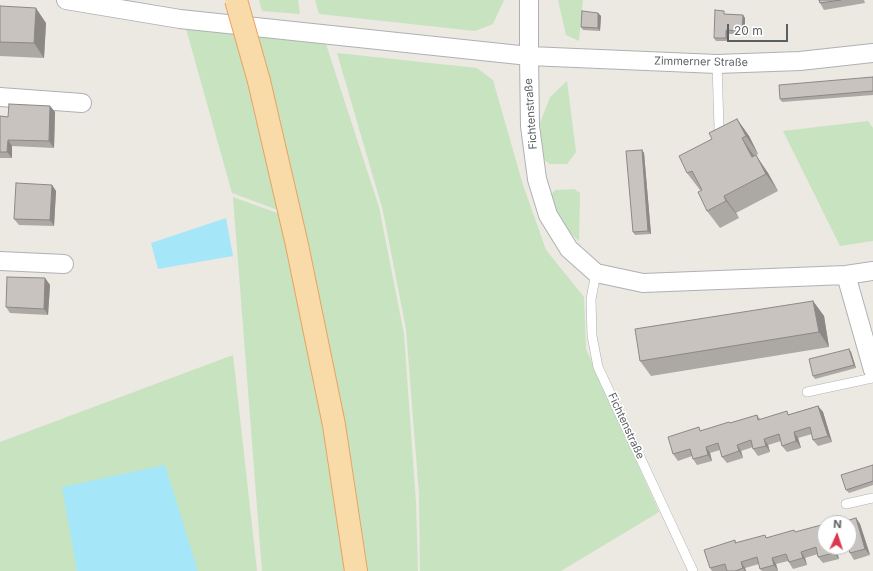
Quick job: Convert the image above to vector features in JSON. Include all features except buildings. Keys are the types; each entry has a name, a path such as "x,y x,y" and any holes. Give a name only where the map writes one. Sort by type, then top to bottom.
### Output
{"main road":[{"path":"236,0 259,81 297,245 334,425 356,571"}],"street":[{"name":"Zimmerner Straße","path":"66,0 180,18 529,56 717,64 800,61 873,54"},
{"name":"Fichtenstraße","path":"529,0 530,126 537,179 548,216 569,249 596,273 643,283 846,275 873,271"},
{"path":"0,97 82,103"},
{"path":"0,261 64,264"},
{"path":"846,275 873,370"}],"lane":[{"path":"717,64 719,128"},
{"name":"Fichtenstraße","path":"596,273 591,299 592,336 598,367 694,571"},
{"path":"807,392 873,378"},
{"path":"846,504 873,498"}],"green space":[{"path":"259,0 298,0 300,14 262,11"},
{"path":"315,0 504,0 493,24 475,31 319,14"},
{"path":"558,0 583,0 579,41 566,35"},
{"path":"185,25 239,31 283,212 232,193"},
{"path":"252,32 325,41 379,207 404,334 416,503 418,571 357,571"},
{"path":"337,53 477,68 493,80 523,185 546,250 584,297 586,349 659,512 561,571 420,571 419,494 406,329 383,211"},
{"path":"567,81 576,152 567,164 550,164 541,158 540,123 550,97"},
{"path":"868,121 873,128 873,241 840,246 783,131"},
{"path":"574,189 580,193 579,241 563,226 553,210 550,196 555,190"},
{"path":"233,197 283,215 349,571 262,571"},
{"path":"233,355 257,571 0,571 0,442"}],"water":[{"path":"226,218 233,256 158,269 151,243"},
{"path":"165,465 198,571 77,571 62,487"}]}
